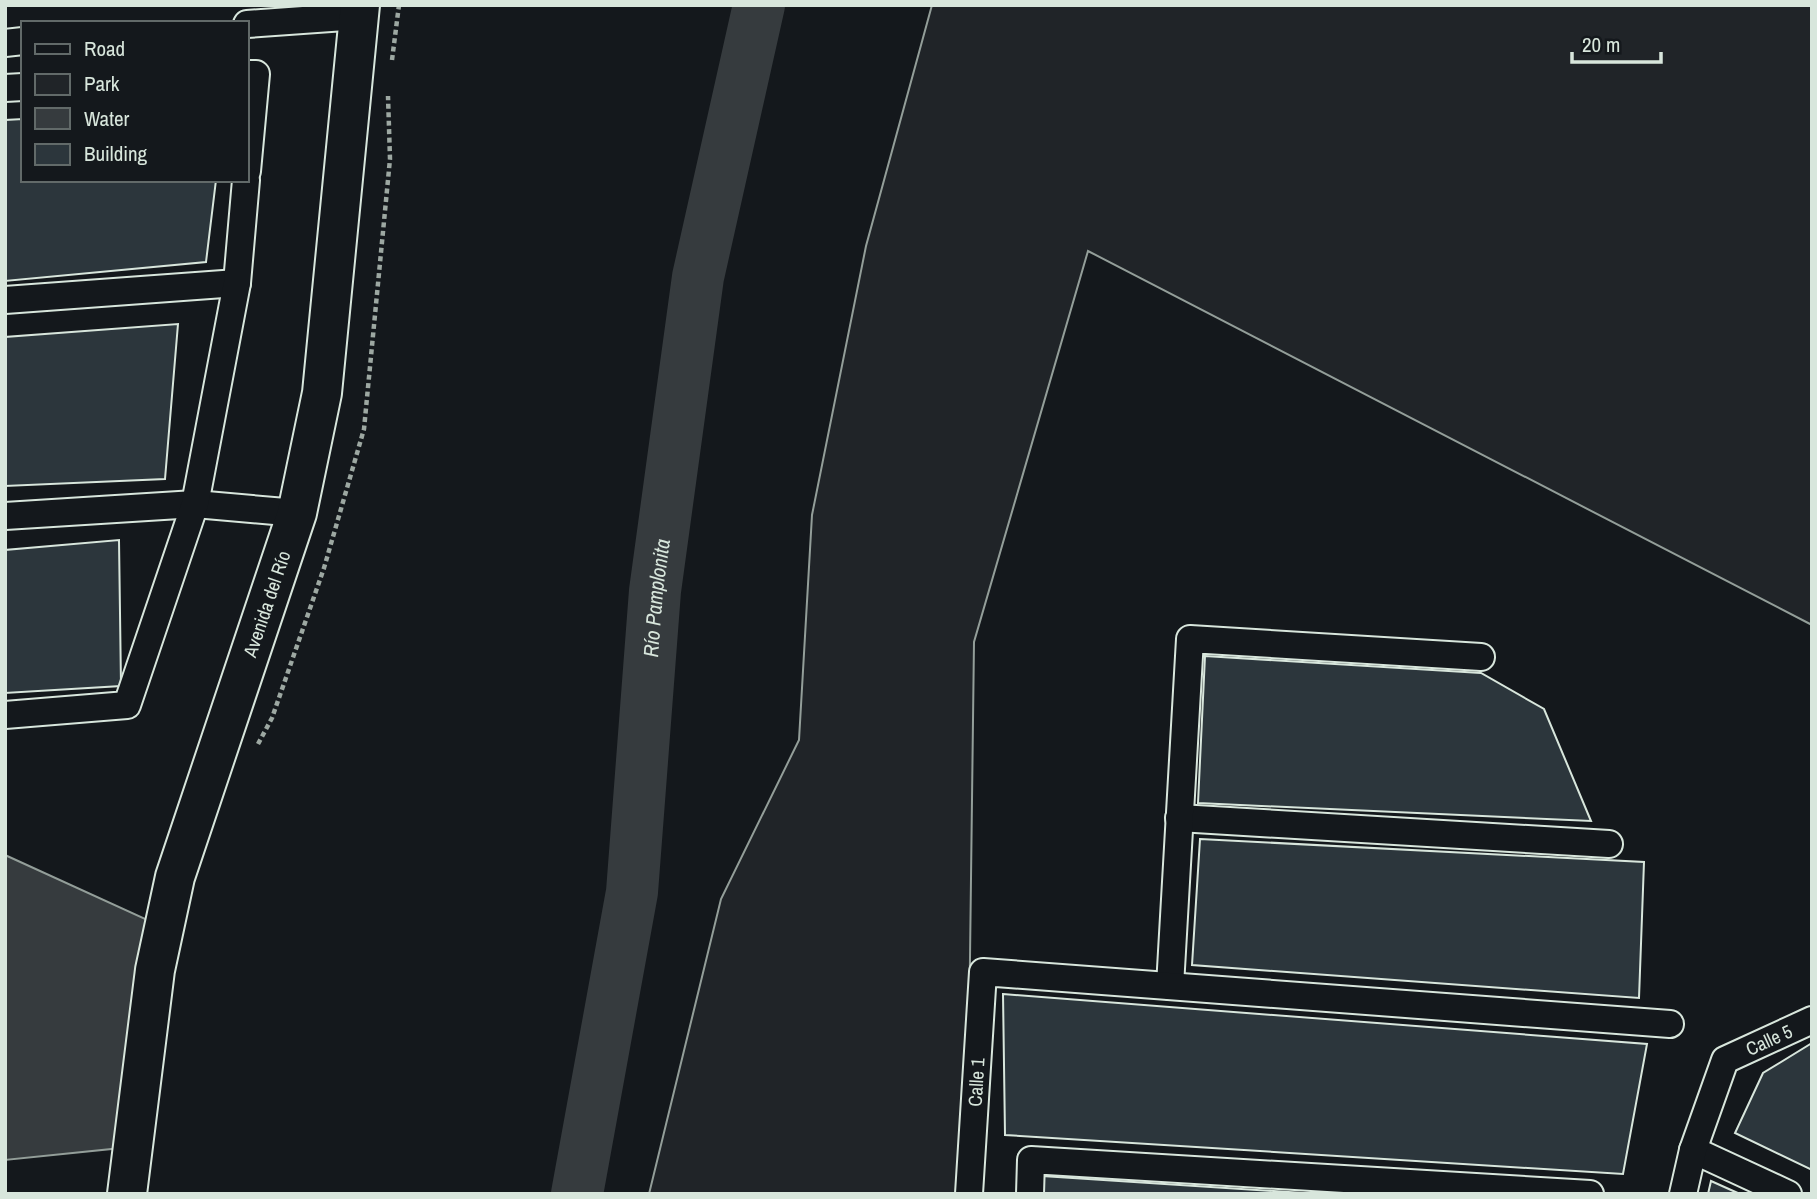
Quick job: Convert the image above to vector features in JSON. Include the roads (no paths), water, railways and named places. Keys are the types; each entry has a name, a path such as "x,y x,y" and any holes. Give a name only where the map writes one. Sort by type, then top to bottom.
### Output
{"main road":[{"name":"Avenida del Río","path":"127,1194 155,970 175,877 297,513 322,393 360,11"}],"street":[{"path":"248,24 360,11"},
{"path":"248,74 256,74 248,160"},
{"path":"5,715 127,705 195,504 237,283 246,182"},
{"path":"5,300 237,283"},
{"path":"5,516 195,504 297,513"},
{"path":"1481,657 1190,639 1170,986 1670,1024"},
{"path":"1179,818 1609,844"},
{"name":"Calle 1","path":"969,1194 983,972 1170,986"},
{"name":"Calle 5","path":"1693,1150 1725,1060 1812,1020"},
{"path":"1683,1194 1693,1150 1788,1194"},
{"path":"1030,1194 1031,1160 1590,1194"}],"water":[{"path":"5,855 152,922 121,1148 5,1160"}],"waterway":[{"name":"Río Pamplonita","path":"577,1194 632,892 655,591 698,277 759,5"}]}
